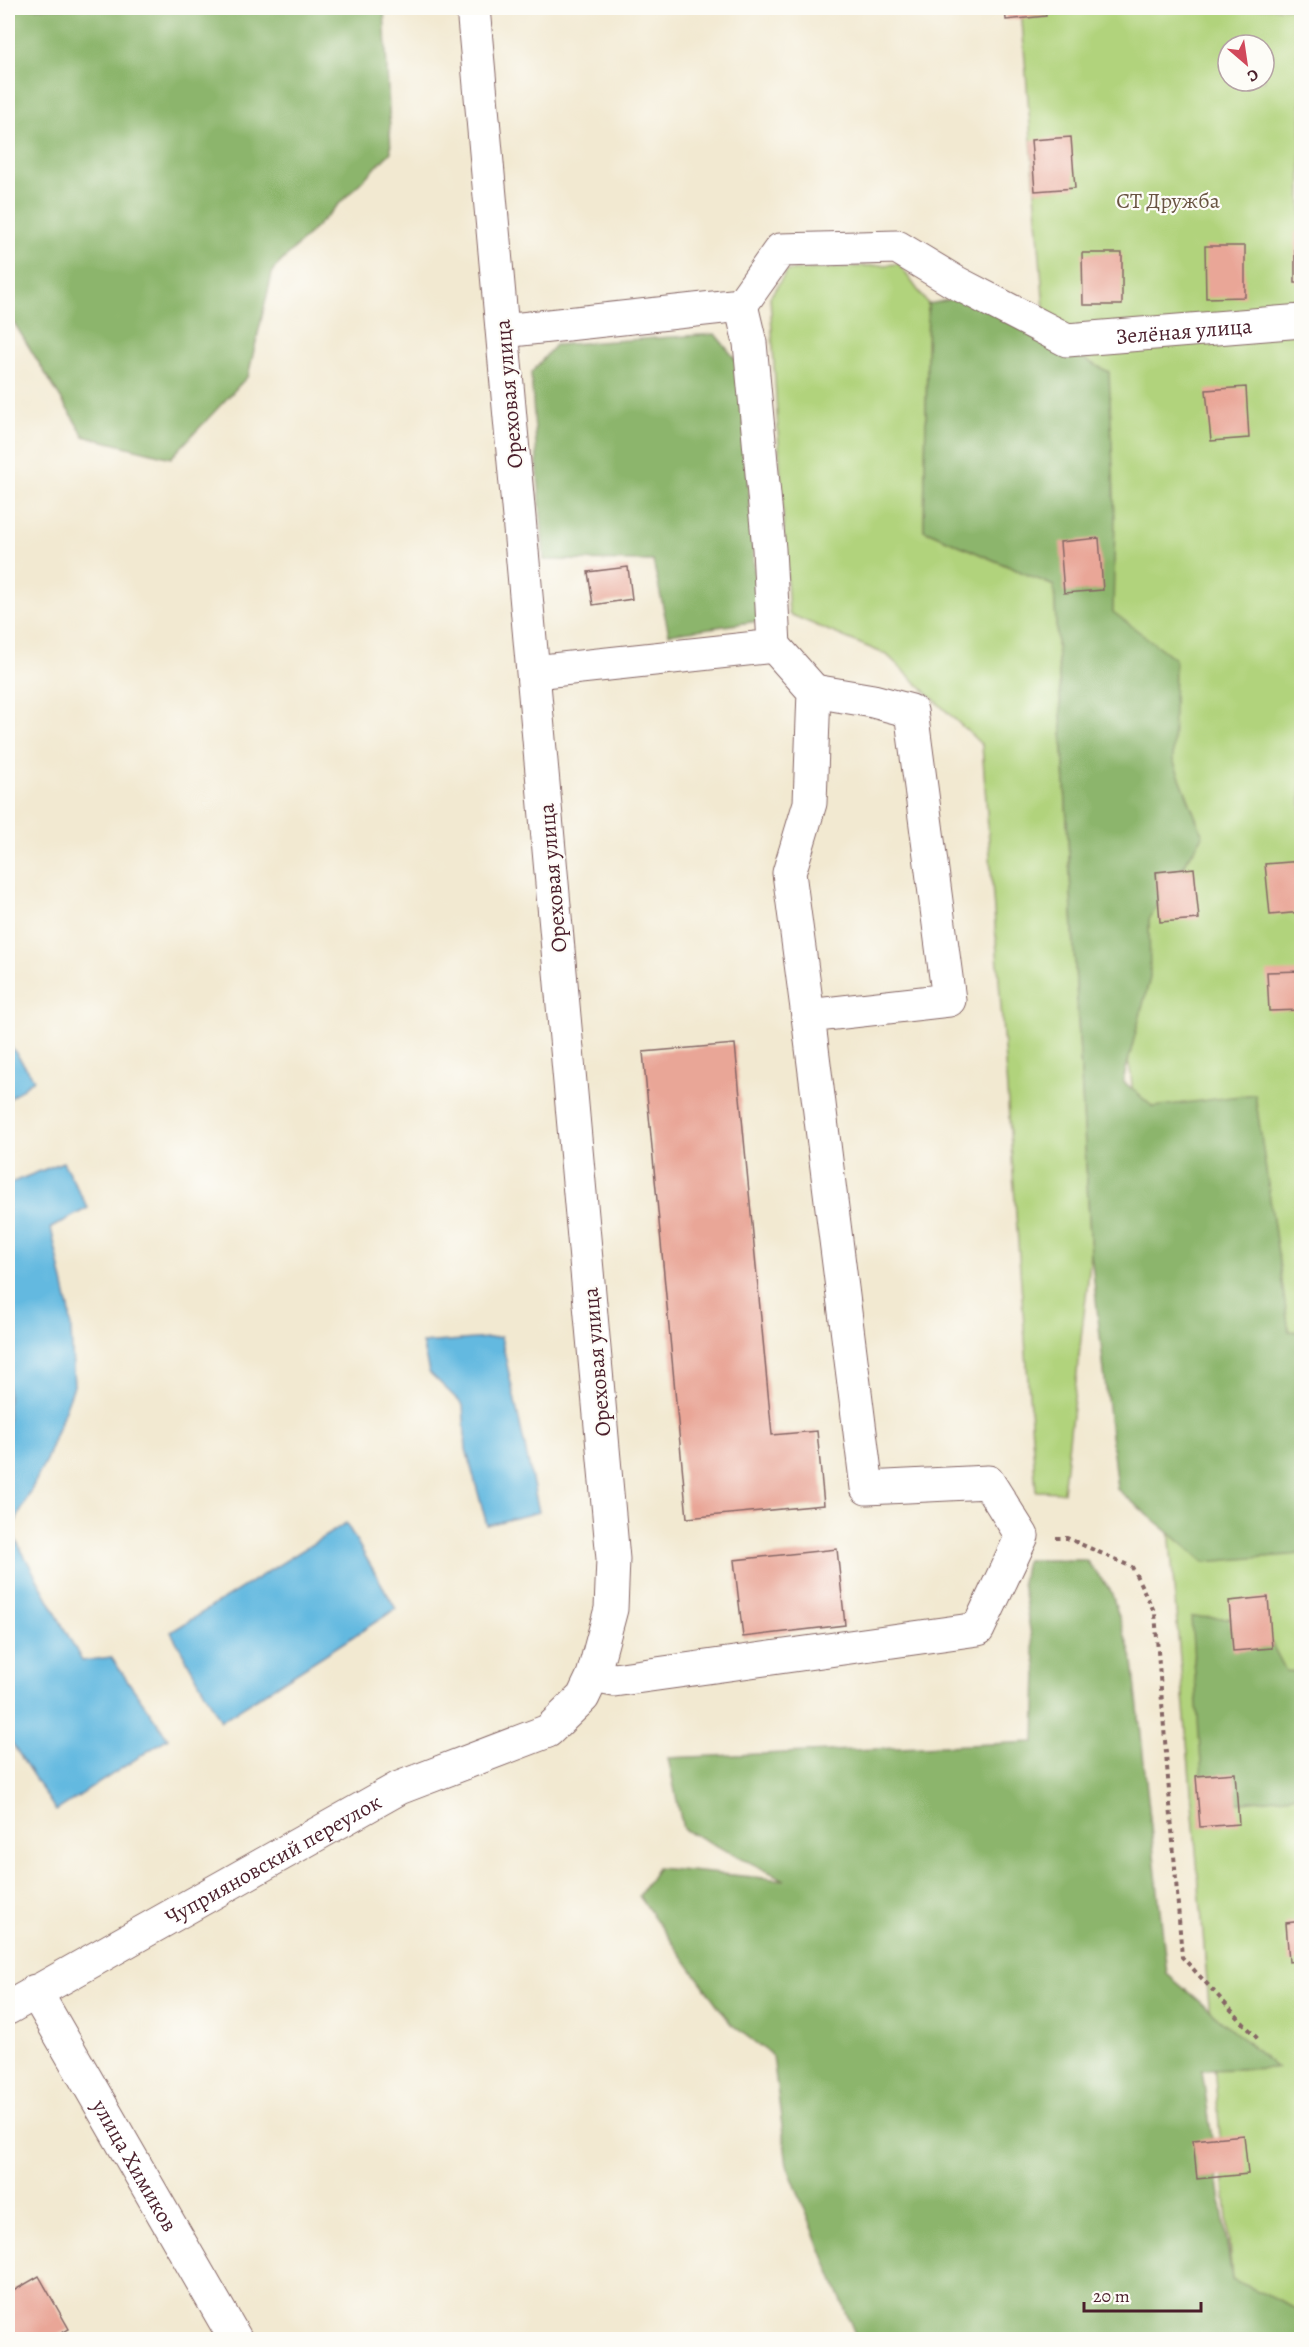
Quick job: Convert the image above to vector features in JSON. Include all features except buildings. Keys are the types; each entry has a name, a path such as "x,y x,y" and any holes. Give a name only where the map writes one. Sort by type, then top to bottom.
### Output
{"street":[{"name":"Ореховая улица","path":"473,8 613,1558 611,1609 593,1676 583,1697 548,1731"},
{"name":"Зелёная улица","path":"741,305 780,250 897,246 955,282 1067,340 1302,321"},
{"path":"503,331 741,305 750,343 755,388 769,549 774,646 814,691 873,701 911,711 949,1000 808,1016"},
{"path":"534,672 774,646"},
{"path":"593,1676 614,1680 978,1629 1022,1536 988,1482 867,1488 789,873 810,803 814,691"},
{"name":"Чуприяновский переулок","path":"21,1999 399,1788 548,1731"},
{"name":"улица Химиков","path":"21,1999 236,2340"}],"path":[{"path":"1022,1536 1067,1538 1132,1567 1155,1613 1182,1957 1258,2039"}],"green space":[{"path":"8,8 384,8 391,152 273,270 248,376 171,458 84,436 8,313"},
{"name":"СТ Дружба","path":"1021,8 1301,8 1301,2339 1237,2339 1131,1075 1101,931 1046,336"},
{"path":"899,264 928,304 924,530 1054,586 1091,1254 1063,1492 1036,1491 982,745 887,655 789,614 770,297 787,271"},
{"path":"963,297 1109,372 1115,519 1113,612 1175,659 1173,760 1203,836 1149,919 1150,978 1123,1081 1153,1107 1255,1094 1289,1331 1301,1332 1301,1554 1204,1562 1117,1489 1091,1254 1054,586 924,530 928,304"},
{"path":"715,334 740,365 758,621 669,634 653,561 544,560 531,373 555,345"},
{"path":"1026,1560 1086,1560 1111,1591 1133,1662 1167,1974 1277,2068 1202,2070 1232,2279 1301,2311 1301,2339 857,2339 787,2165 773,2056 731,2024 639,1896 657,1868 785,1880 683,1829 668,1758 1035,1742 1037,1671 1022,1582"},
{"path":"1191,1617 1259,1619 1286,1671 1301,1672 1301,1795 1204,1807"}],"water":[{"path":"8,1042 34,1079 8,1100"},
{"path":"63,1162 88,1208 51,1228 70,1313 74,1386 46,1460 11,1531 82,1661 111,1657 168,1738 56,1811 8,1737 8,1184"},
{"path":"501,1337 539,1512 487,1525 466,1449 463,1405 429,1372 422,1343"},
{"path":"346,1523 396,1609 221,1721 171,1632"}]}
